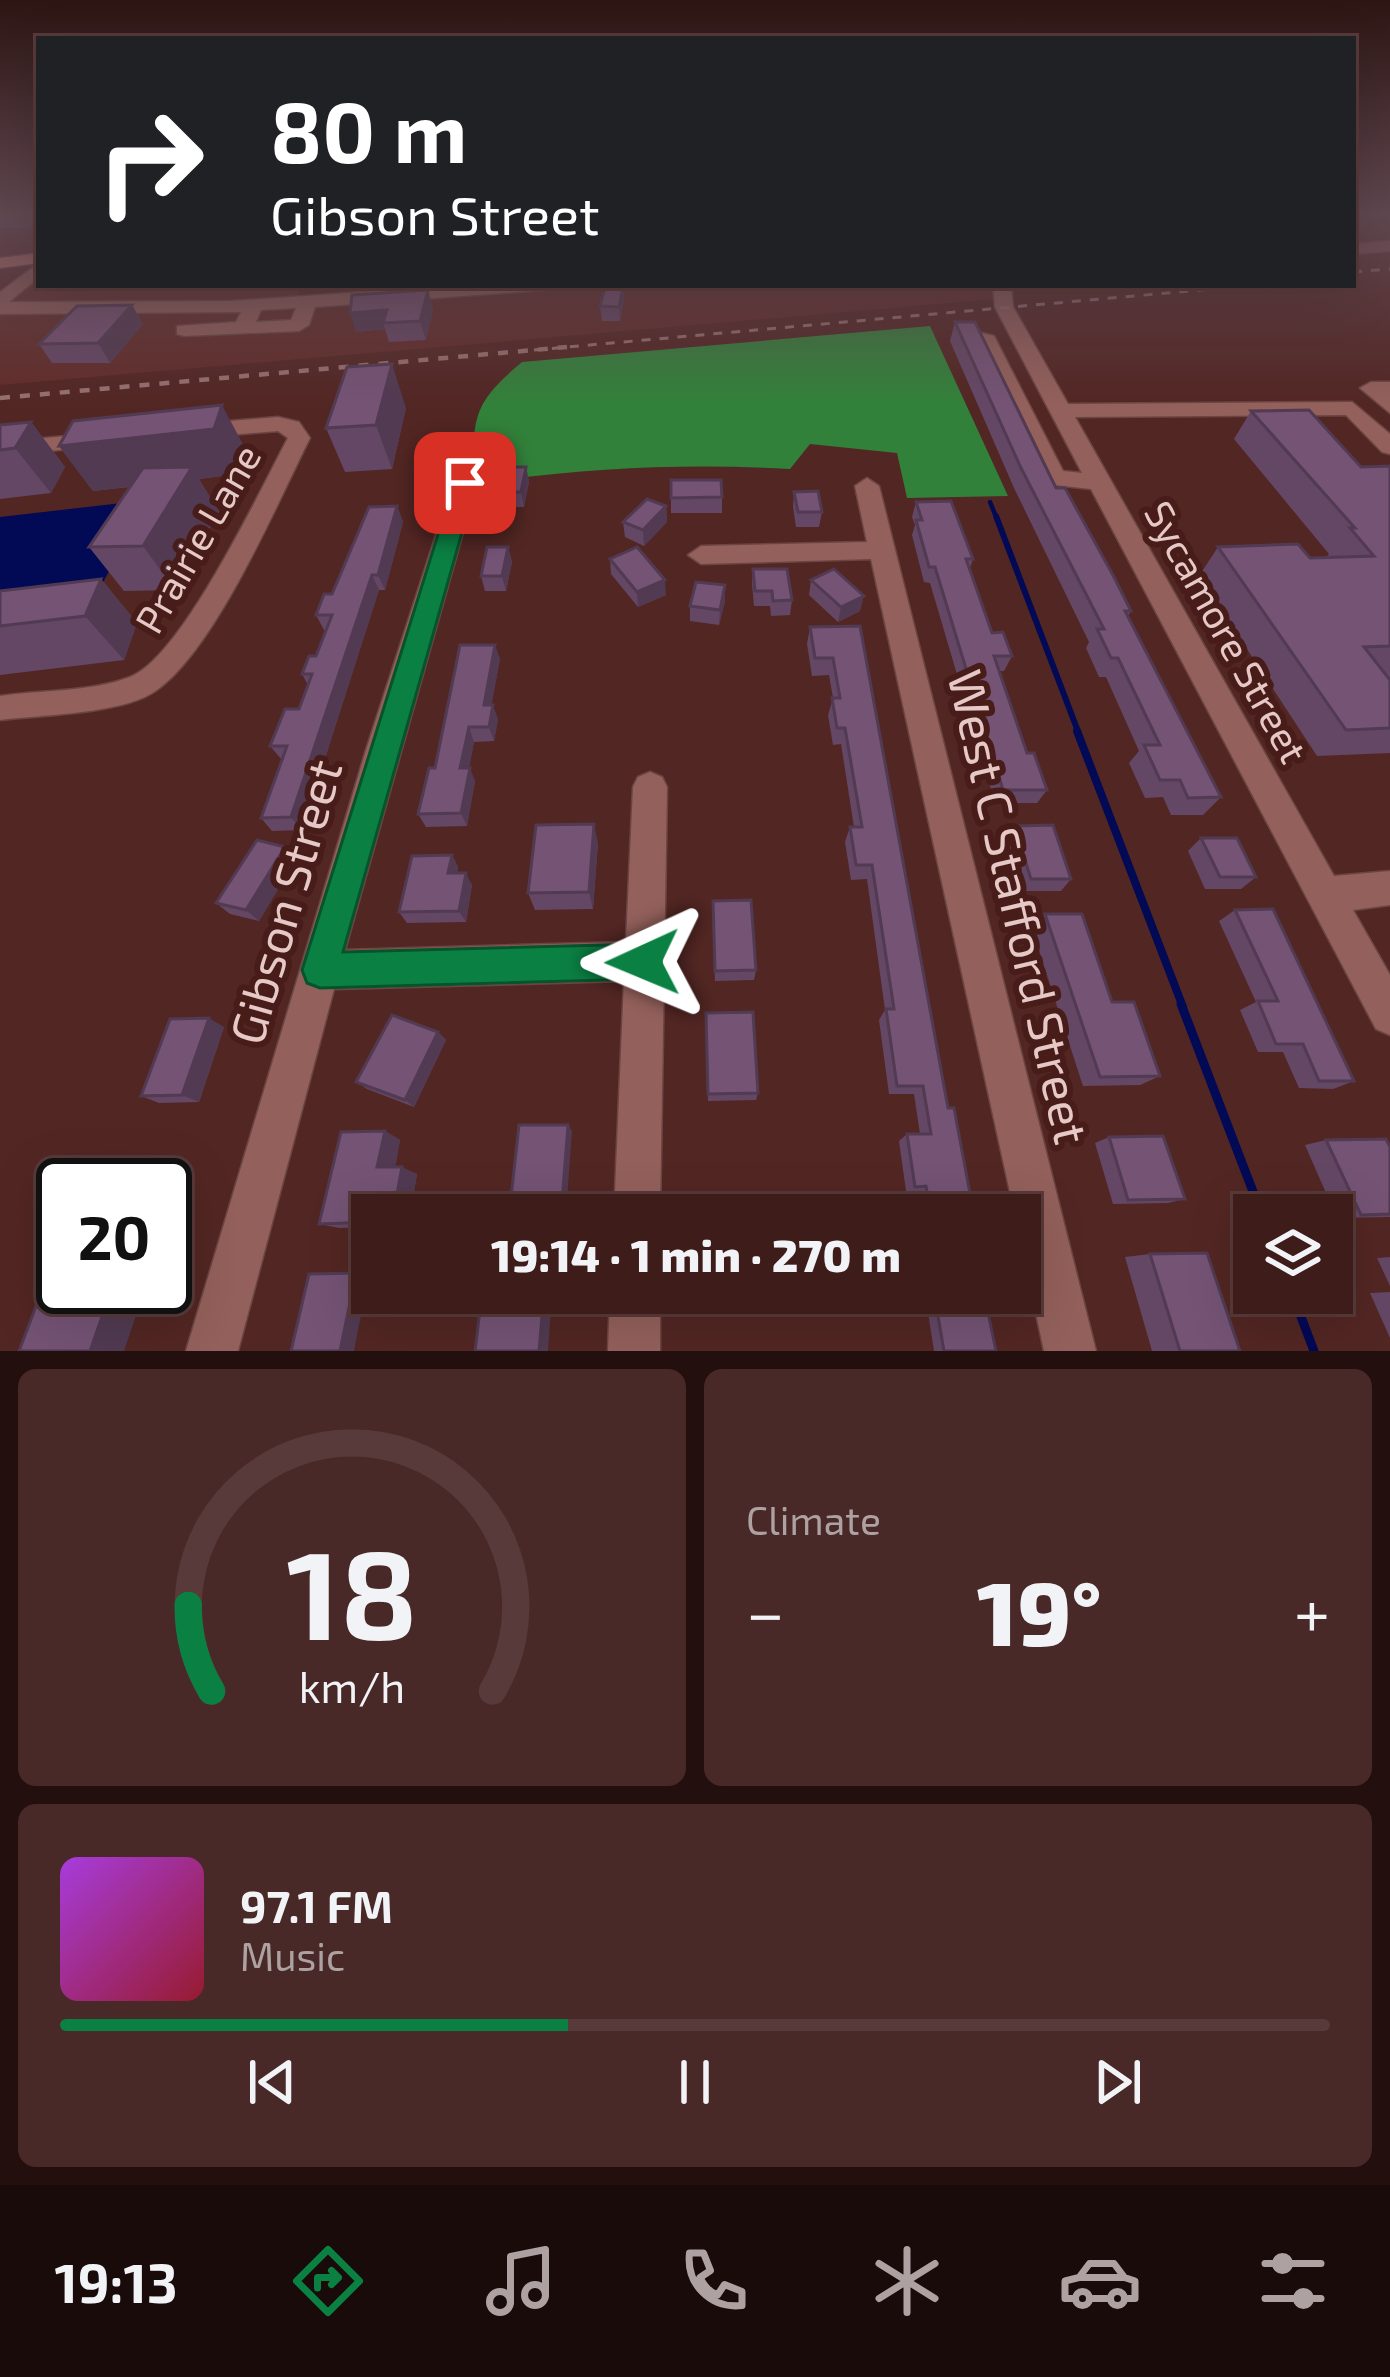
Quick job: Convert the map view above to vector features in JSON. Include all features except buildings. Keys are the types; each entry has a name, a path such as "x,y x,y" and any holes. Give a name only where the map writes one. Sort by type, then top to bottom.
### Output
{"street":[{"path":"0,304 28,278"},
{"path":"222,307 230,288"},
{"path":"0,304 174,302 222,307 502,288"},
{"name":"Sycamore Street","path":"1001,288 1004,308 1390,1015"},
{"path":"184,330 299,325 307,302"},
{"path":"243,328 254,305"},
{"path":"984,336 1054,478 1100,482"},
{"path":"1390,388 1371,388 1390,407"},
{"path":"1062,411 1390,407"},
{"path":"1352,408 1390,447"},
{"name":"Prairie Lane","path":"0,708 119,692 160,675 217,594 299,438 292,428 278,424 179,432"},
{"path":"0,449 135,436"},
{"name":"Gibson Street","path":"212,1351 465,483"},
{"name":"West C Stafford Street","path":"867,486 1070,1351"},
{"path":"701,555 882,550"},
{"path":"637,1194 650,787"},
{"path":"1325,895 1390,888"},
{"path":"320,970 643,962"},
{"path":"634,1351 635,1314"}],"shaded area":[{"path":"34,278 36,288 300,288 297,300 4,304"},
{"path":"542,288 994,288 995,299 0,385 0,311 379,301"},
{"path":"148,500 101,586 0,606 0,517"}],"green space":[{"path":"930,326 1008,496 907,498 897,453 810,444 790,469 632,468 475,484 472,478 479,413 493,390 522,362"}],"waterway":[{"path":"990,502 997,519"},
{"path":"996,516 1079,734"},
{"path":"1077,731 1183,1007"},
{"path":"1181,1004 1254,1194"},
{"path":"1300,1314 1314,1351"}],"railway":[{"path":"534,350 1223,288"},
{"path":"0,398 567,347"}],"route":[{"path":"465,483 320,970 643,962"}]}
